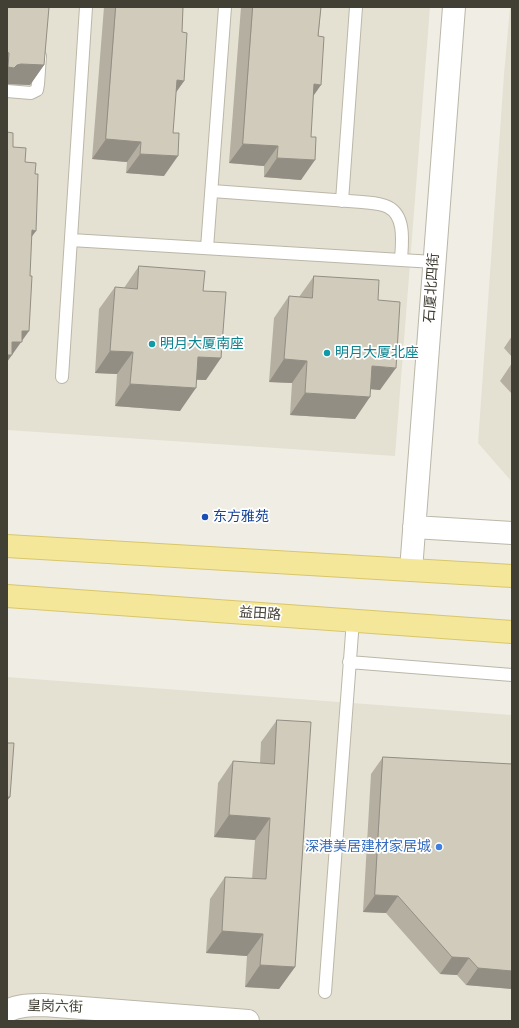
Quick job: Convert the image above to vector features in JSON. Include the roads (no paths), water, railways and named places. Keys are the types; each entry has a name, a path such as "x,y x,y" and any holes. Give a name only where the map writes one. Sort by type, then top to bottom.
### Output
{"main road":[{"path":"7,546 512,576"},
{"name":"益田路","path":"7,596 512,632"}],"street":[{"name":"石厦北四街","path":"411,570 454,7"},
{"path":"414,527 512,533"},
{"name":"皇岗六街","path":"7,1011 26,1005 44,1005 248,1021"}],"lane":[{"path":"62,377 86,7"},
{"path":"207,248 225,7"},
{"path":"342,201 356,7"},
{"path":"7,91 31,93 37,90 41,46"},
{"path":"212,192 342,201 377,204 389,207 399,220 402,241 401,260"},
{"path":"71,240 434,262"},
{"path":"325,992 353,620"},
{"path":"349,662 512,675"}],"place":[{"name":"明月大厦南座","path":"152,344"},
{"name":"明月大厦北座","path":"327,353"},
{"name":"东方雅苑","path":"205,517"},
{"name":"深港美居建材家居城","path":"439,847"}]}
